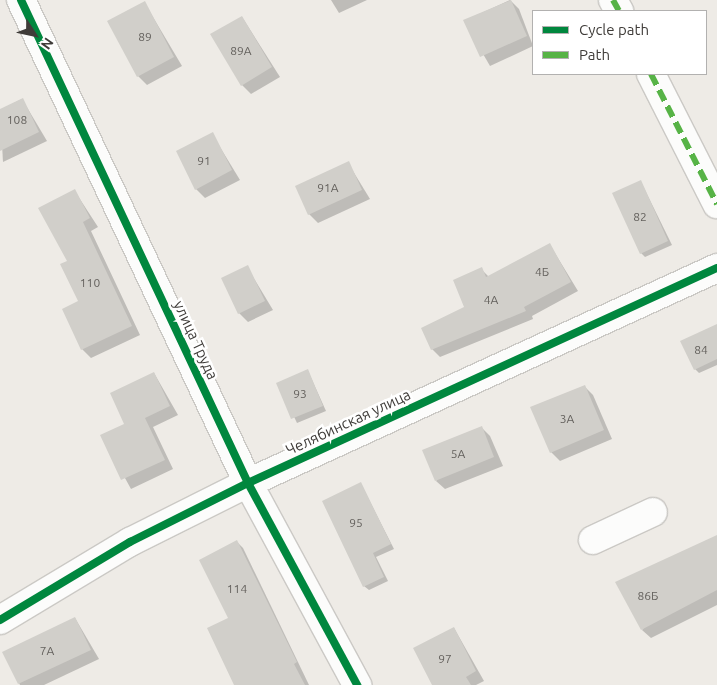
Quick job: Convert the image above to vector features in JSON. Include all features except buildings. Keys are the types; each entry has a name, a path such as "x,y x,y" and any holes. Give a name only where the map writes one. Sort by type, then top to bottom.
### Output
{"street":[{"name":"улица Труда","path":"21,0 248,482 357,685"},
{"path":"652,75 717,204"},
{"name":"Челябинская улица","path":"0,620 130,542 248,482 717,268"},
{"path":"593,540 653,512"}],"marked path":[{"path":"613,0 618,10"},
{"path":"652,75 717,204"}],"cycle path":[{"path":"21,0 248,483 357,685"},
{"path":"0,620 130,542 248,483 717,268"}]}
